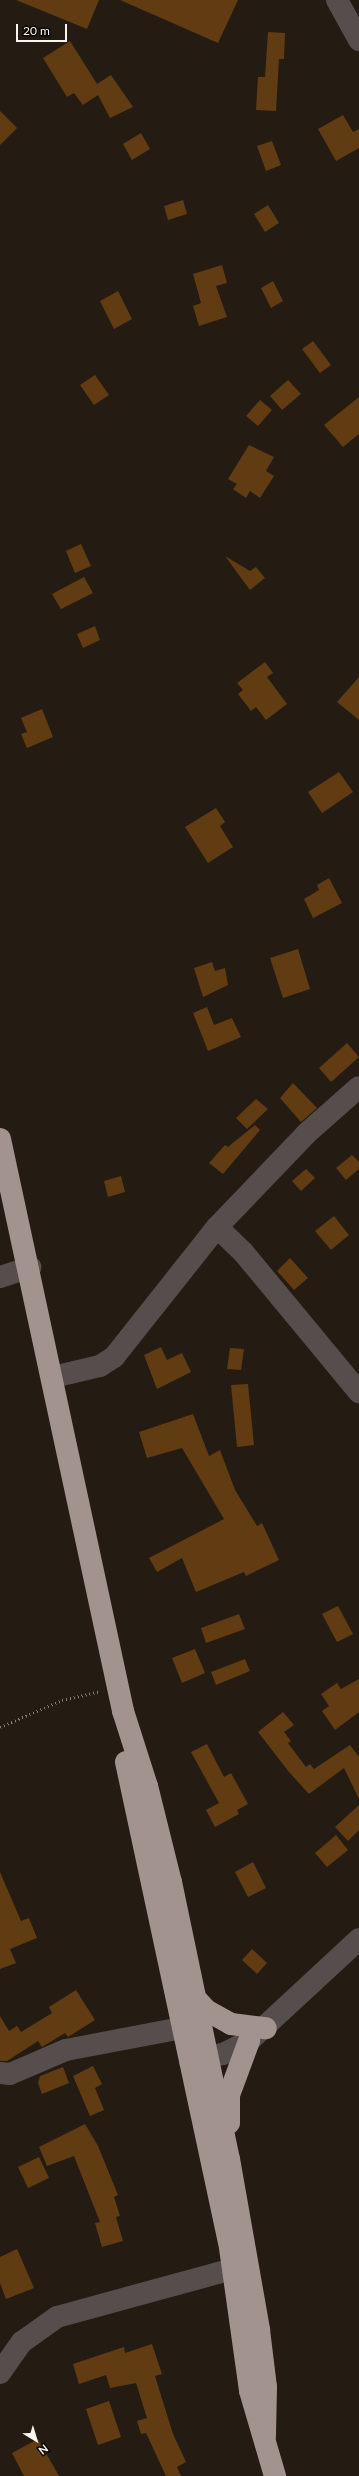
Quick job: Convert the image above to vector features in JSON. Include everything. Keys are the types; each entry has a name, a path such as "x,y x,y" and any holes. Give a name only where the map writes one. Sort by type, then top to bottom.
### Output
{"highway":[{"path":"0,1139 30,1266 123,1711 147,1786 195,1998 198,2060 229,2241 250,2391 265,2436 275,2476"},
{"path":"123,1711 123,1746 181,2028 198,2060 229,2159 259,2330 266,2387 265,2436"},
{"path":"195,1998 206,2010 231,2024 266,2028"},
{"path":"229,2159 229,2095 249,2041"}],"street":[{"path":"337,0 359,40"},
{"path":"53,1377 100,1366 114,1357 217,1227 307,1133 359,1087"},
{"path":"217,1227 243,1252 359,1392"},
{"path":"0,1277 30,1266"},
{"path":"198,2060 249,2041 266,2028 359,1939"},
{"path":"0,2073 10,2074 66,2050 181,2028"},
{"path":"0,2373 22,2342 58,2317 232,2270"}],"path":[{"path":"0,1727 62,1700 118,1687"}],"building":[{"path":"16,0 99,0 87,29"},
{"path":"120,0 238,0 218,43"},
{"path":"268,32 285,33 284,59 279,59 276,111 256,110 258,77 265,77"},
{"path":"70,41 97,84 111,75 133,107 110,118 98,95 83,105 74,93 67,97 43,58"},
{"path":"0,111 17,128 0,145"},
{"path":"343,115 353,132 359,129 359,148 336,161 318,129"},
{"path":"141,133 150,149 132,160 123,144"},
{"path":"272,141 281,165 266,171 257,146"},
{"path":"183,200 187,214 168,220 164,206"},
{"path":"268,205 279,223 265,232 254,214"},
{"path":"222,265 227,283 216,286 227,317 199,326 193,306 201,303 193,274"},
{"path":"273,281 283,301 271,308 261,288"},
{"path":"118,291 132,319 114,329 100,301"},
{"path":"313,341 331,365 320,373 302,349"},
{"path":"95,375 109,395 94,405 80,385"},
{"path":"288,380 301,394 282,410 270,396"},
{"path":"359,397 359,434 343,447 324,425"},
{"path":"260,400 272,410 258,426 246,416"},
{"path":"249,445 274,457 266,471 274,476 260,498 250,491 246,498 233,489 237,484 228,479"},
{"path":"81,544 91,566 75,573 66,551"},
{"path":"225,556 250,571 256,567 265,578 250,590"},
{"path":"84,577 93,593 61,609 52,594"},
{"path":"95,626 100,640 83,648 77,634"},
{"path":"265,662 273,673 267,677 287,704 266,720 256,707 251,711 238,694 243,690 237,683"},
{"path":"359,677 359,720 337,702"},
{"path":"42,709 53,737 27,748 21,734 27,732 21,718"},
{"path":"339,772 353,792 322,813 308,792"},
{"path":"216,808 225,822 220,826 233,847 208,863 185,827"},
{"path":"329,878 342,903 313,918 304,899 319,890 317,885"},
{"path":"298,949 310,989 283,998 270,958"},
{"path":"212,962 215,971 225,968 228,985 203,997 194,968"},
{"path":"207,1007 214,1025 232,1018 241,1037 208,1051 193,1013"},
{"path":"347,1043 359,1057 331,1082 319,1068"},
{"path":"293,1083 317,1108 301,1122 280,1098"},
{"path":"256,1099 268,1109 247,1129 236,1118"},
{"path":"255,1125 260,1130 223,1174 209,1163 225,1145 228,1147"},
{"path":"352,1155 359,1162 359,1169 346,1180 336,1168"},
{"path":"306,1169 315,1178 301,1191 292,1181"},
{"path":"121,1176 125,1192 108,1197 104,1181"},
{"path":"334,1216 349,1235 331,1250 315,1231"},
{"path":"290,1258 308,1278 294,1290 277,1271"},
{"path":"161,1347 167,1360 182,1353 191,1372 157,1389 144,1355"},
{"path":"230,1348 244,1349 241,1370 227,1369"},
{"path":"248,1384 254,1445 237,1447 231,1385"},
{"path":"193,1414 209,1456 220,1450 235,1490 257,1526 262,1523 279,1560 246,1576 244,1572 196,1592 182,1558 157,1572 149,1558 224,1519 182,1448 147,1458 139,1432"},
{"path":"338,1606 353,1634 337,1642 322,1614"},
{"path":"239,1614 245,1629 206,1643 201,1628"},
{"path":"195,1649 205,1673 182,1683 172,1658"},
{"path":"245,1659 250,1671 216,1685 211,1672"},
{"path":"359,1679 359,1712 335,1730 322,1711 329,1706 321,1694 337,1683 341,1689"},
{"path":"283,1712 294,1725 284,1732 291,1741 288,1743 306,1767 310,1764 314,1769 350,1745 359,1757 359,1799 344,1768 309,1794 289,1772 258,1732"},
{"path":"207,1744 224,1777 231,1773 248,1804 237,1810 239,1814 215,1827 206,1810 219,1803 191,1752"},
{"path":"359,1805 359,1830 348,1841 335,1827"},
{"path":"336,1835 348,1850 327,1867 315,1853"},
{"path":"253,1862 266,1888 248,1897 235,1872"},
{"path":"0,1872 21,1921 29,1918 37,1938 10,1949 16,1963 0,1969"},
{"path":"252,1949 267,1963 257,1974 242,1960"},
{"path":"76,1990 95,2020 68,2037 65,2033 42,2047 38,2041 7,2061 0,2061 0,2016 9,2031 17,2026 21,2032 52,2013 49,2007"},
{"path":"93,2066 102,2084 95,2088 104,2110 90,2116 73,2076"},
{"path":"63,2067 69,2083 42,2094 38,2083 40,2076"},
{"path":"85,2124 98,2146 118,2195 114,2197 120,2216 116,2217 123,2241 102,2247 95,2223 100,2222 74,2156 47,2166 39,2147"},
{"path":"39,2157 49,2178 28,2188 18,2167"},
{"path":"17,2249 34,2288 6,2299 0,2283 0,2257"},
{"path":"152,2344 162,2374 155,2376 173,2434 186,2462 177,2467 181,2476 166,2476 146,2433 141,2434 137,2421 147,2418 136,2383 110,2388 106,2375 79,2384 73,2364 124,2347 125,2353"},
{"path":"109,2401 121,2437 98,2445 86,2409"},
{"path":"38,2439 59,2476 24,2476 12,2453"}]}
